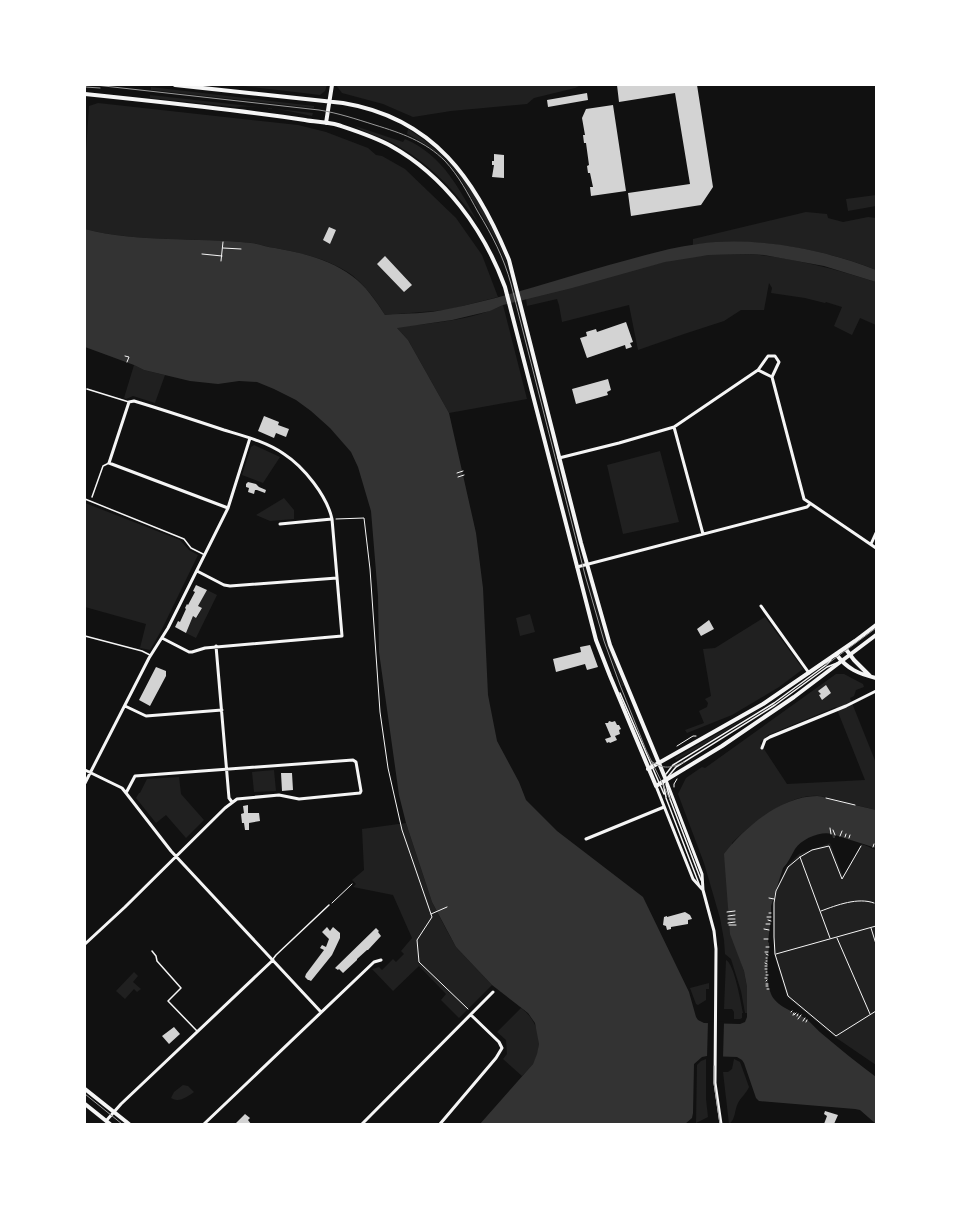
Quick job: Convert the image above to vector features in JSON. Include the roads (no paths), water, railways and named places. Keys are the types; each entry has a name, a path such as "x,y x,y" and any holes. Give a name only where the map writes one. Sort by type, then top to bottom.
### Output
{"main road":[{"path":"175,85 343,103 368,108 388,115 408,125 440,149 463,174 479,198 506,252 518,292 560,458 610,645 658,762 663,781"},
{"path":"326,123 328,102 332,85"},
{"path":"85,94 280,116 336,125 356,131 390,145 412,159 434,177 454,198 474,224 494,258 510,303 596,640 604,662 650,767 663,781"},
{"path":"650,767 763,704 876,625"},
{"path":"663,781 737,735 794,697 876,635"},
{"path":"845,648 870,676"},
{"path":"836,654 847,667 876,678"},
{"path":"85,1089 129,1124"},
{"path":"85,1104 108,1123"}],"street":[{"path":"560,458 674,427 758,370 768,356 775,356 779,362 772,377 804,499 876,548"},
{"path":"758,370 772,377"},
{"path":"162,638 189,652 192,652 216,646 342,636 332,519 326,501 300,467 284,454 270,446 250,438 134,401 129,402 109,463 228,508"},
{"path":"674,427 703,534"},
{"path":"85,783 150,655 162,638 197,571 228,508 250,438"},
{"path":"577,568 810,504"},
{"path":"280,524 332,519"},
{"path":"871,544 876,533"},
{"path":"197,571 224,585 230,586 337,578"},
{"path":"761,606 809,672"},
{"path":"216,646 229,798 232,802"},
{"path":"762,748 765,740 770,737 846,706 876,691"},
{"path":"125,706 146,716 222,710"},
{"path":"85,944 232,802 237,799 276,795 296,799 361,792 356,762 353,760 135,776 126,792"},
{"path":"85,770 122,788 126,792 176,857 321,1012"},
{"path":"663,781 664,807 693,879 701,884"},
{"path":"663,781 702,874 701,884 714,932 716,949 716,1093 721,1124"},
{"path":"586,839 664,807"},
{"path":"108,1123 114,1112 273,960"},
{"path":"204,1124 374,962 381,960"},
{"path":"362,1124 472,1015 493,992"},
{"path":"440,1124 496,1058 502,1048 499,1042 472,1015"}],"lane":[{"path":"87,388 129,402"},
{"path":"92,497 104,466 109,463"},
{"path":"85,499 184,539 191,548 205,555"},
{"path":"85,636 142,651 150,655"},
{"path":"663,781 676,767 775,705 827,666 836,654"},
{"path":"701,884 666,797 663,781 670,767 774,703 827,666 842,661"},
{"path":"620,693 650,767"},
{"path":"663,781 666,797"},
{"path":"273,960 276,954 329,905"},
{"path":"152,951 156,956 157,961 181,988 168,1001 197,1031"}],"tram line":[{"path":"95,85 319,110 354,118 412,138 437,154 455,173 488,229 508,274 585,575 604,641 646,750 670,799"},
{"path":"85,87 100,88"},
{"path":"826,665 876,628"},
{"path":"651,761 664,767 675,766 684,762"},
{"path":"714,1066 714,1083 720,1124"},
{"path":"85,1094 122,1124"}]}
